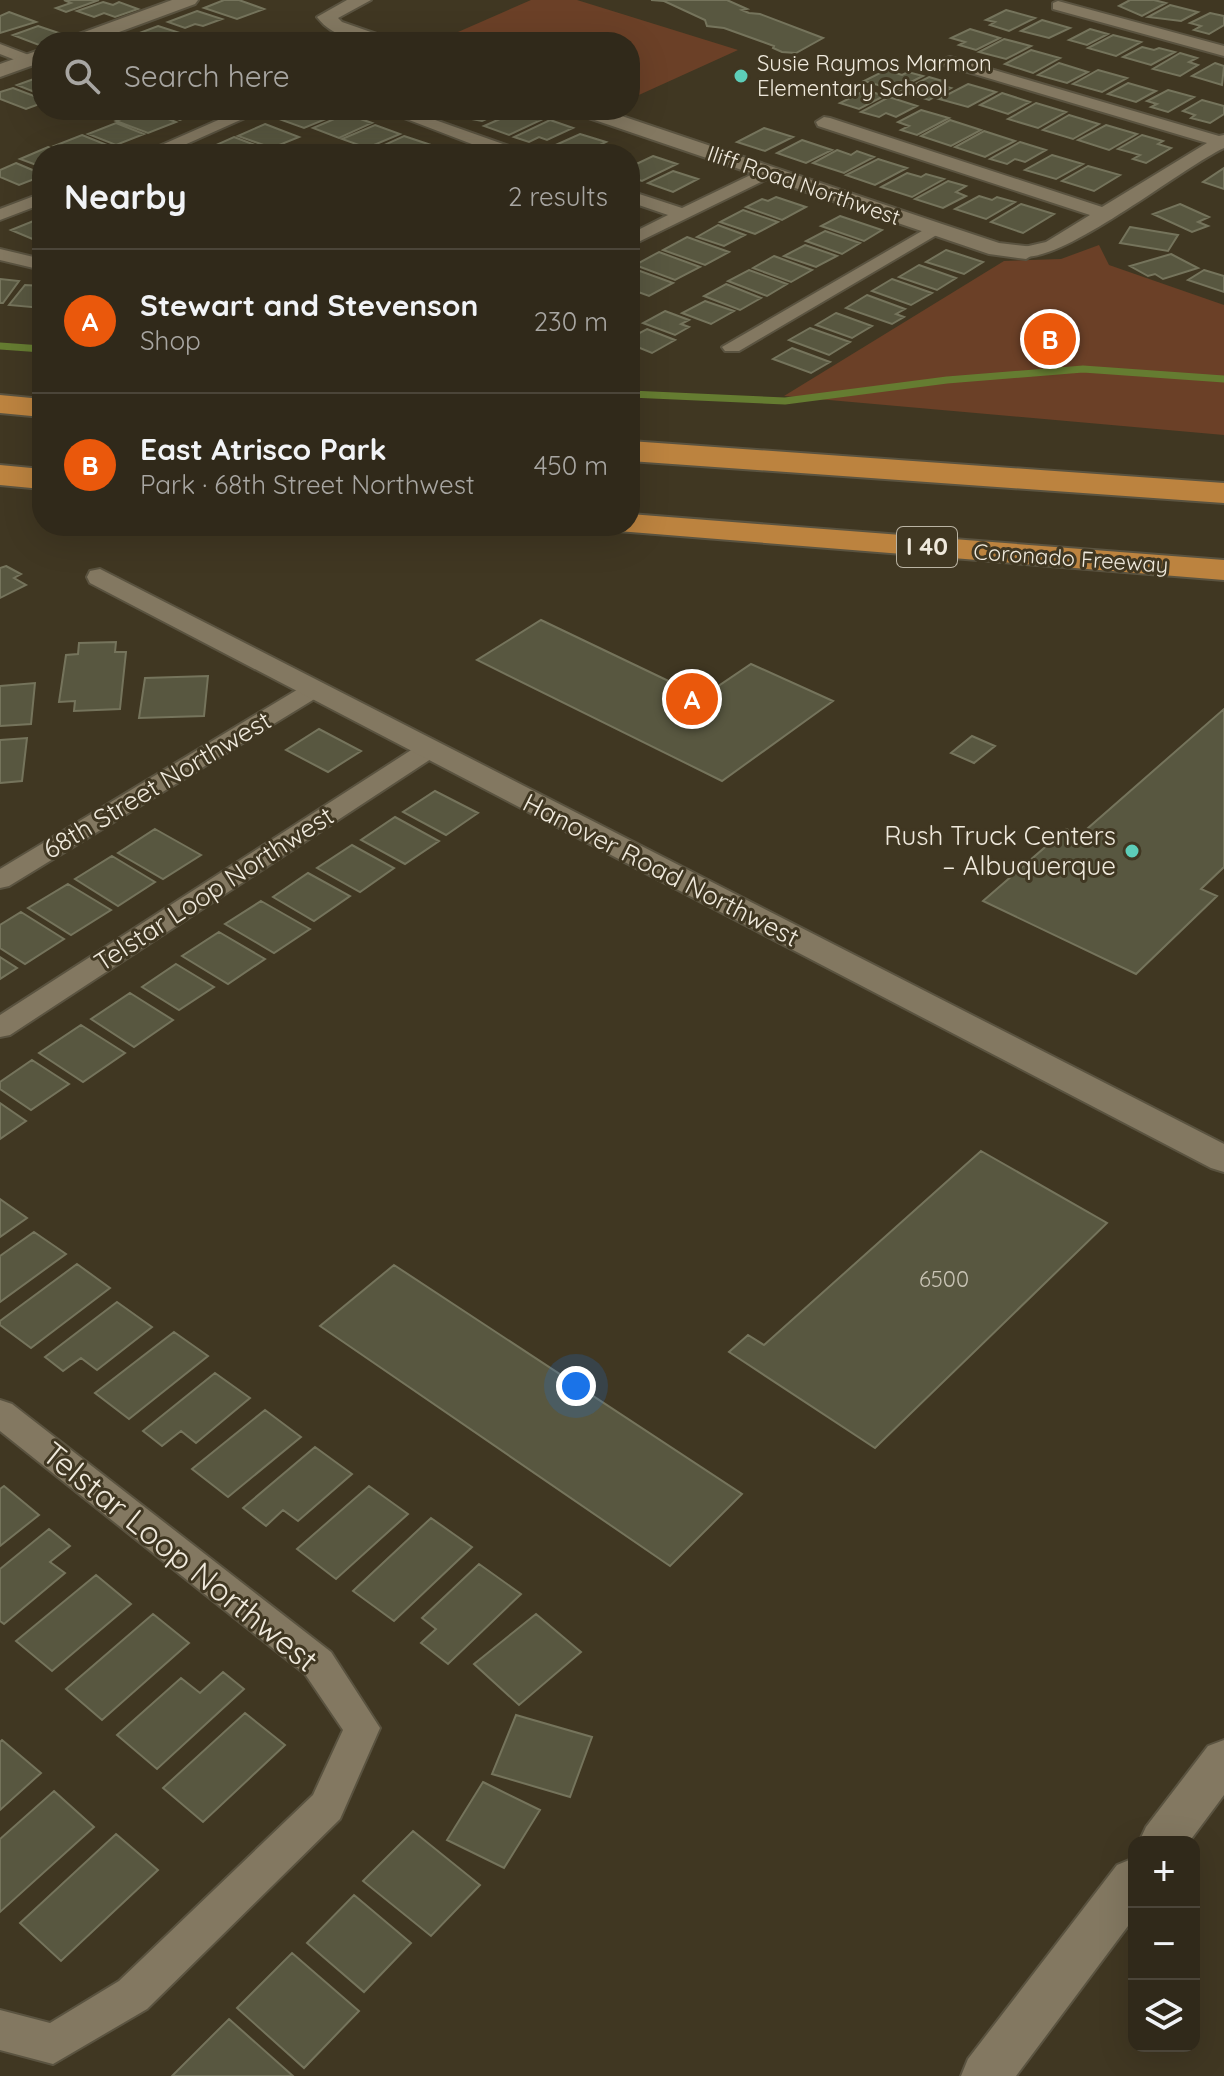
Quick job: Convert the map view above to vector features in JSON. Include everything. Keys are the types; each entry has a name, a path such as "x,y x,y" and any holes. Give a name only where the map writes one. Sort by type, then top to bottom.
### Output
{"highway":[{"path":"0,404 32,407"},
{"path":"640,452 1224,493"},
{"path":"0,475 32,478"},
{"name":"Coronado Freeway","path":"640,525 1224,570"}],"street":[{"path":"352,32 335,26 326,17 362,0"},
{"path":"100,32 174,2"},
{"path":"1058,6 1224,51"},
{"path":"0,49 32,56"},
{"path":"0,71 32,58"},
{"path":"950,62 1223,142"},
{"path":"173,144 231,120"},
{"path":"419,120 486,144"},
{"name":"Iliff Road Northwest","path":"614,120 934,229 997,249 1026,252"},
{"path":"824,122 1102,213"},
{"path":"1026,252 1052,246 1223,142"},
{"path":"640,236 767,172"},
{"path":"640,199 682,214"},
{"path":"0,215 32,202"},
{"path":"732,347 934,229"},
{"path":"0,254 32,262"},
{"name":"Hanover Road Northwest","path":"100,577 428,750 1224,1159"},
{"name":"68th Street Northwest","path":"0,880 313,690"},
{"name":"Telstar Loop Northwest","path":"0,1028 428,750"},
{"name":"Telstar Loop Northwest","path":"0,1413 318,1663 362,1728 327,1807 133,1995 53,2044 0,2030"},
{"path":"1167,1836 1224,1760"},
{"path":"986,2076 1128,1888"}],"shaded area":[{"path":"531,0 577,0 738,50 640,94 640,32 458,32"},
{"path":"1099,245 1109,265 1224,305 1224,435 784,396 1004,261 1061,259"}],"building":[{"path":"64,0 99,0 66,12 56,8 71,3"},
{"path":"224,0 239,0 264,9 237,19 204,8"},
{"path":"651,0 727,0 747,9 742,10 749,13 760,14 823,38 796,53 782,52 774,46 724,28 707,26 705,20 664,1"},
{"path":"1130,0 1166,3 1142,16 1119,6"},
{"path":"103,2 113,5 119,2 138,9 115,17 104,13 94,17 77,11"},
{"path":"1170,5 1198,12 1181,21 1148,17"},
{"path":"1006,10 1035,18 1009,31 990,25 995,22 986,20"},
{"path":"197,11 222,19 185,28 168,22"},
{"path":"9,12 36,22 0,33 0,16"},
{"path":"1210,13 1224,16 1224,25 1209,34 1194,30 1201,26 1190,23"},
{"path":"1042,20 1070,28 1049,38 1021,31"},
{"path":"38,26 56,32 32,32 32,42 13,35"},
{"path":"158,26 177,32 142,32"},
{"path":"970,29 1000,38 976,50 959,45 965,42 951,38"},
{"path":"1090,29 1108,34 1087,45 1069,40"},
{"path":"1113,35 1141,42 1116,56 1088,48"},
{"path":"1004,39 1031,46 1006,59 979,52"},
{"path":"1142,47 1175,52 1151,65 1123,57"},
{"path":"1031,50 1060,58 1033,73 1005,64"},
{"path":"1180,53 1197,58 1189,62 1198,65 1180,76 1153,69"},
{"path":"1059,63 1088,72 1067,83 1038,75"},
{"path":"1215,63 1224,66 1222,85 1192,76"},
{"path":"886,70 923,76 895,90 864,81"},
{"path":"1098,70 1127,78 1102,92 1073,84"},
{"path":"929,77 946,82 940,85 951,88 929,100 901,91"},
{"path":"31,80 32,91 17,85"},
{"path":"1128,83 1156,91 1136,102 1108,94"},
{"path":"968,84 996,92 968,107 939,99"},
{"path":"13,88 32,95 32,107 26,109 0,99 0,92"},
{"path":"866,90 884,96 859,109 840,103"},
{"path":"1168,90 1194,97 1168,112 1151,107 1157,104 1147,101"},
{"path":"1002,93 1030,102 1008,114 980,105"},
{"path":"889,97 917,106 896,117 886,113 879,117 861,112"},
{"path":"1202,100 1224,106 1224,114 1210,123 1191,118 1195,115 1183,111"},
{"path":"1036,103 1066,112 1038,128 1008,119"},
{"path":"921,110 949,118 917,135 901,130 909,126 898,122"},
{"path":"1069,115 1099,124 1073,139 1043,130"},
{"path":"171,120 176,122 148,133 116,121"},
{"path":"282,120 323,120 304,128"},
{"path":"332,120 372,123 339,138 313,128"},
{"path":"498,120 541,120 509,135 484,126"},
{"path":"550,120 573,128 547,140 539,137 529,142 514,137"},
{"path":"950,120 981,130 951,146 921,136"},
{"path":"116,123 144,134 113,144 88,134"},
{"path":"265,124 299,137 282,144 261,144 238,136"},
{"path":"375,125 400,134 376,144 356,144 342,139"},
{"path":"1106,125 1137,134 1109,150 1078,140"},
{"path":"764,128 793,137 765,151 737,142"},
{"path":"984,131 1015,141 985,157 955,147"},
{"path":"580,134 606,142 602,144 558,144"},
{"path":"82,135 104,144 59,144"},
{"path":"1142,135 1163,141 1158,144 1171,148 1146,163 1133,159 1140,155 1118,149"},
{"path":"404,136 428,144 386,144"},
{"path":"234,137 252,144 218,144"},
{"path":"802,140 832,150 806,163 777,153"},
{"path":"1020,142 1046,150 1025,162 1015,159 1007,164 990,159"},
{"path":"837,150 851,155 857,151 874,157 844,173 813,163"},
{"path":"32,154 32,163 20,159"},
{"path":"1052,155 1083,164 1056,179 1025,170"},
{"path":"653,156 677,164 642,181 640,162"},
{"path":"878,159 907,168 875,185 846,175"},
{"path":"16,163 32,170 32,180 19,185 0,177 0,170"},
{"path":"1088,166 1120,175 1094,191 1062,181"},
{"path":"1224,168 1224,189 1203,182"},
{"path":"673,171 698,179 673,192 648,183"},
{"path":"907,173 944,179 912,197 881,187"},
{"path":"948,181 966,186 956,192 966,196 943,208 915,199"},
{"path":"979,196 1015,202 986,219 955,209"},
{"path":"776,197 806,207 782,220 746,207 762,199 768,201"},
{"path":"1021,204 1054,214 1023,233 991,222"},
{"path":"1180,204 1209,217 1198,222 1208,226 1192,232 1153,214"},
{"path":"743,210 778,222 755,234 720,222"},
{"path":"840,216 882,230 864,241 821,226"},
{"path":"32,222 32,239 11,230"},
{"path":"718,225 745,235 724,246 697,237"},
{"path":"1130,227 1178,235 1168,251 1120,243"},
{"path":"825,231 860,243 842,254 806,241"},
{"path":"687,237 729,252 705,265 663,250"},
{"path":"805,245 837,256 816,267 784,256"},
{"path":"946,250 983,262 964,274 926,262"},
{"path":"659,252 700,267 675,280 640,267 640,262"},
{"path":"1171,254 1198,268 1163,279 1155,274 1148,276 1130,266"},
{"path":"774,256 812,270 791,282 753,268"},
{"path":"919,265 956,278 937,290 899,277"},
{"path":"749,270 787,284 767,296 728,281"},
{"path":"1204,270 1224,276 1224,292 1188,280"},
{"path":"640,271 673,283 649,296 640,293"},
{"path":"0,279 19,281 3,303 0,303"},
{"path":"892,279 932,293 911,305 872,291"},
{"path":"726,284 761,298 740,310 704,296"},
{"path":"25,285 32,285 32,307 9,305"},
{"path":"867,295 905,309 896,314 904,317 892,324 846,308"},
{"path":"705,301 734,311 711,324 682,313"},
{"path":"665,311 689,320 681,324 689,327 675,335 643,323"},
{"path":"836,313 872,326 852,338 816,325"},
{"path":"810,328 850,342 829,355 789,340"},
{"path":"647,329 675,340 652,353 640,348 640,333"},
{"path":"792,348 830,362 811,373 773,359"},
{"path":"6,566 21,574 14,578 26,585 0,598 0,568"},
{"path":"541,620 702,697 751,664 833,701 722,781 477,660"},
{"path":"116,642 115,652 126,652 120,709 74,711 75,701 59,702 66,655 78,654 79,643"},
{"path":"208,676 204,716 139,718 145,678"},
{"path":"35,683 31,724 0,726 0,686"},
{"name":"Rush Truck Centers – Albuquerque","path":"1224,709 1224,867 1201,889 1217,896 1136,974 983,901 1066,829 1080,835"},
{"path":"319,729 361,751 328,772 286,750"},
{"path":"972,736 995,746 974,763 951,753"},
{"path":"27,738 22,781 0,783 0,740"},
{"path":"435,791 478,813 446,835 403,812"},
{"path":"395,817 439,841 405,864 361,840"},
{"path":"155,829 201,855 163,879 118,853"},
{"path":"352,845 394,868 360,892 317,868"},
{"path":"112,856 155,882 118,906 75,879"},
{"path":"308,873 350,896 314,921 273,897"},
{"path":"68,884 111,910 71,935 28,908"},
{"path":"261,901 310,929 274,953 225,924"},
{"path":"21,912 64,939 25,964 0,948 0,925"},
{"path":"219,932 265,959 228,984 182,956"},
{"path":"0,957 17,968 0,979"},
{"path":"176,964 214,987 179,1010 142,987"},
{"path":"130,993 173,1020 134,1047 91,1019"},
{"path":"81,1025 125,1053 83,1082 39,1053"},
{"path":"32,1060 69,1084 31,1110 0,1089 0,1082"},
{"path":"0,1103 26,1121 0,1139"},
{"path":"981,1151 1107,1223 875,1448 729,1352 748,1335 764,1345"},
{"path":"0,1199 27,1218 0,1237"},
{"path":"34,1232 66,1254 0,1302 0,1256"},
{"path":"77,1264 110,1288 31,1348 0,1325 0,1321"},
{"path":"394,1265 742,1494 670,1566 320,1326"},
{"path":"117,1302 152,1327 97,1370 81,1358 63,1371 45,1357"},
{"path":"174,1332 208,1356 129,1419 95,1393"},
{"path":"215,1373 250,1398 196,1443 181,1431 162,1446 143,1431"},
{"path":"265,1410 301,1437 228,1497 192,1469"},
{"path":"315,1447 352,1474 298,1521 283,1510 266,1526 243,1508"},
{"path":"4,1486 39,1515 0,1546 0,1489"},
{"path":"369,1486 408,1514 336,1579 297,1549"},
{"path":"431,1518 472,1547 394,1621 353,1591"},
{"path":"49,1529 70,1546 50,1562 65,1573 4,1624 0,1621 0,1569"},
{"path":"479,1564 521,1594 448,1664 421,1643 436,1629 422,1618"},
{"path":"96,1575 131,1604 52,1671 16,1641"},
{"path":"153,1614 189,1643 102,1720 66,1689"},
{"path":"536,1614 581,1652 519,1705 474,1664"},
{"path":"223,1672 244,1689 157,1769 117,1735 181,1678 200,1693"},
{"path":"245,1713 285,1745 203,1822 163,1788"},
{"path":"516,1715 592,1737 570,1797 492,1774"},
{"path":"2,1740 41,1773 0,1810 0,1742"},
{"path":"483,1782 540,1810 504,1868 447,1840"},
{"path":"54,1791 94,1827 0,1912 0,1839"},
{"path":"413,1831 480,1885 431,1936 363,1881"},
{"path":"116,1834 158,1870 61,1961 20,1923"},
{"path":"354,1895 411,1943 364,1992 307,1943"},
{"path":"292,1953 359,2011 304,2068 237,2008"},
{"path":"229,2019 293,2076 172,2076"}],"waterway":[{"path":"0,346 32,348"},
{"path":"640,394 785,401 947,380 1083,369 1224,379"}],"place":[{"name":"Susie Raymos Marmon Elementary School","path":"741,76"},
{"name":"East Atrisco Park","path":"1050,339"},
{"name":"Stewart and Stevenson","path":"692,699"},
{"name":"Rush Truck Centers – Albuquerque","path":"1132,851"}]}
